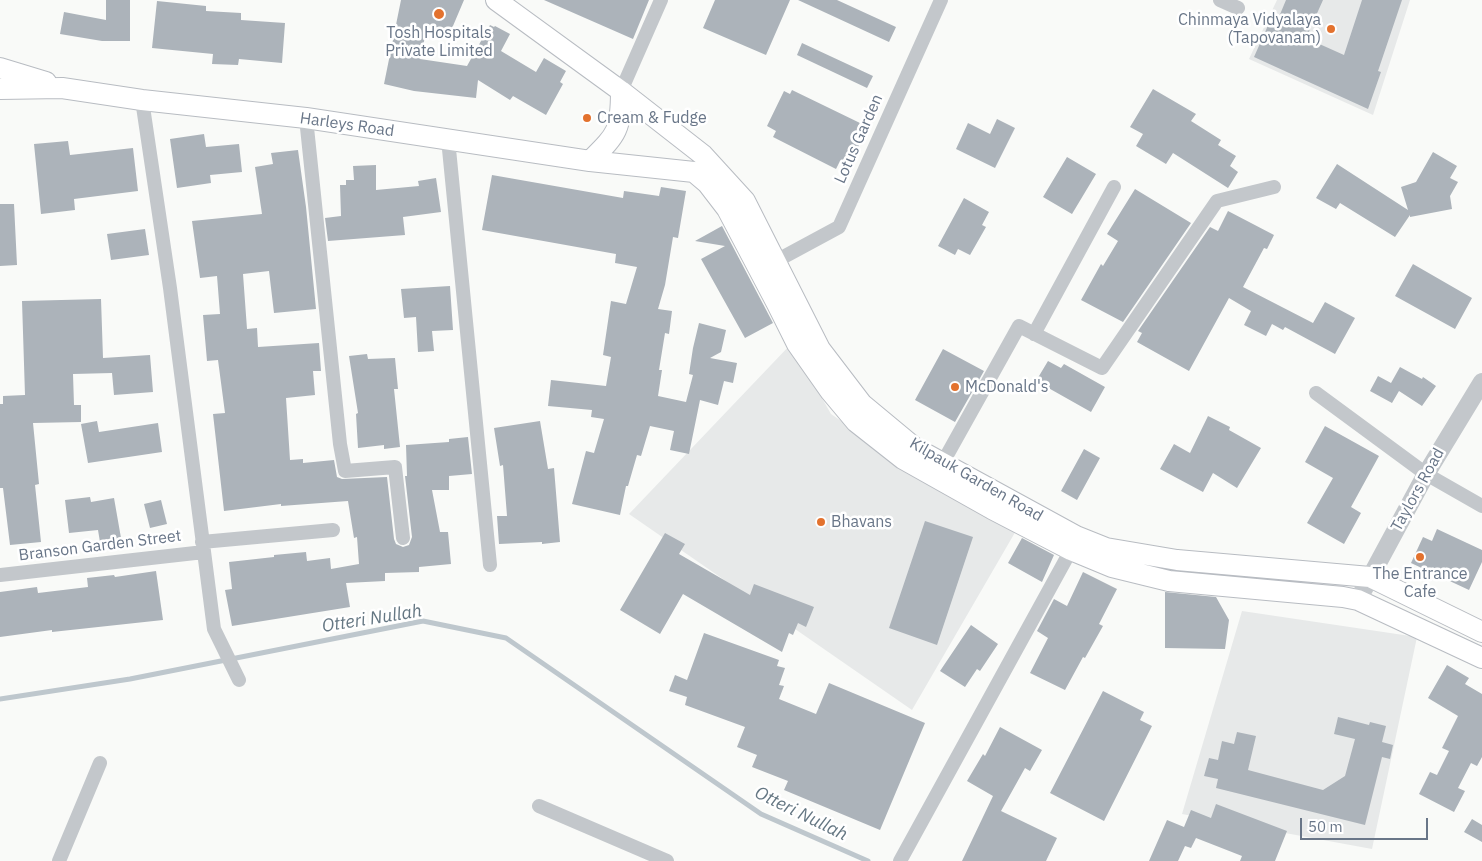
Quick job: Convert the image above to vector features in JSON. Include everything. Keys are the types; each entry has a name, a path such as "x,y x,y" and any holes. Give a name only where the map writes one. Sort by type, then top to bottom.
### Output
{"main road":[{"name":"Kilpauk Garden Road","path":"496,0 621,91 703,155 745,201 820,349 862,404 914,448 1076,536 1106,548 1177,560 1370,577 1482,632"},
{"path":"0,68 62,88"},
{"name":"Harleys Road","path":"0,88 62,88 142,100 306,118 590,160 694,172 707,183 727,209 797,344 830,391 856,422 903,459 992,509 1071,550"},
{"path":"590,160 613,137 621,117 621,91"},
{"path":"1071,550 1112,567 1169,581 1358,600 1482,658"}],"street":[{"path":"621,91 661,0"},
{"name":"Lotus Garden","path":"776,261 839,227 942,0"},
{"path":"1220,0 1238,8"},
{"path":"142,100 170,288 214,629 239,680"},
{"path":"306,118 340,444 345,471 395,468 402,538"},
{"path":"448,139 490,566"},
{"path":"1034,334 1114,187"},
{"path":"942,464 1020,326 1102,368 1217,201 1274,187"},
{"name":"Taylors Road","path":"1358,600 1426,474 1482,382"},
{"path":"1316,393 1426,474 1482,506"},
{"name":"Branson Garden Street","path":"0,575 333,530"},
{"path":"901,859 1071,550"},
{"path":"60,861 100,763"},
{"path":"539,806 667,861"}],"shaded area":[{"name":"Chinmaya Vidyalaya (Tapovanam)","path":"1277,0 1410,0 1373,115 1249,59"},
{"name":"Bhavans","path":"791,344 831,414 942,491 1017,529 912,710 629,514"},
{"path":"1242,611 1417,637 1372,849 1182,814"}],"building":[{"path":"106,0 130,0 130,41 102,41 60,34 64,12 106,20"},
{"path":"401,0 464,0 450,33 428,24 420,59 467,66 490,25 510,34 501,51 536,72 544,58 566,71 560,82 563,84 546,115 513,96 510,100 478,80 476,98 414,91 384,84"},
{"path":"544,0 649,0 633,39"},
{"path":"715,0 790,0 766,55 703,28"},
{"path":"798,0 837,0 896,27 889,42"},
{"name":"Chinmaya Vidyalaya (Tapovanam)","path":"1286,0 1323,0 1306,38 1344,55 1362,0 1402,0 1378,71 1381,72 1368,109 1254,57 1270,21 1276,24"},
{"path":"157,1 206,6 206,11 241,13 241,20 285,23 282,63 239,59 238,65 212,64 213,54 152,48"},
{"path":"802,43 873,76 867,88 797,55"},
{"path":"1153,89 1196,114 1191,121 1221,140 1218,145 1236,156 1230,166 1238,172 1228,188 1173,153 1166,164 1136,146 1143,134 1130,127"},
{"path":"792,90 860,123 858,126 867,131 847,167 839,163 836,169 773,137 776,131 767,126 784,91 790,94"},
{"path":"997,119 1015,128 995,168 956,149 968,123 990,134"},
{"path":"204,134 206,147 239,144 242,172 210,175 211,183 177,188 170,139"},
{"path":"68,141 70,155 133,148 138,191 74,199 75,210 41,214 34,144"},
{"path":"298,150 306,207 316,309 274,313 269,271 243,274 247,329 257,328 258,347 319,343 321,371 313,371 315,395 286,398 290,460 303,459 303,463 334,460 337,477 342,479 387,477 394,539 396,544 403,547 409,545 412,537 405,476 407,476 406,445 449,442 449,439 468,437 472,474 449,476 449,490 432,490 440,532 448,532 451,564 419,567 419,572 385,573 385,581 346,583 350,607 232,626 225,590 232,589 229,562 306,552 307,561 330,558 331,569 359,564 357,537 354,538 348,501 281,506 281,504 224,511 213,414 225,413 218,360 207,361 203,315 220,314 217,276 200,278 192,221 262,214 255,167 273,164 271,153"},
{"path":"1433,152 1457,166 1450,178 1458,182 1450,196 1452,209 1410,217 1410,215 1395,237 1340,203 1336,209 1316,198 1337,164 1408,210 1401,187 1416,182"},
{"path":"1067,157 1096,174 1072,214 1043,197"},
{"path":"376,165 376,190 419,186 418,181 436,178 441,212 403,217 405,235 328,241 325,218 341,216 340,185 346,185 346,180 354,180 353,166"},
{"path":"492,175 623,198 624,191 659,196 661,187 686,191 678,238 673,237 665,285 658,309 672,311 669,334 665,333 659,370 662,370 658,396 686,402 693,375 689,374 699,323 726,330 721,352 710,358 737,363 733,383 724,381 718,405 700,400 689,454 670,450 674,431 650,426 641,456 637,455 628,486 626,486 620,515 572,504 586,451 594,453 604,419 591,417 592,410 548,406 551,380 606,386 611,357 603,355 611,301 626,304 637,267 615,263 616,254 482,230"},
{"path":"1135,189 1191,223 1123,322 1081,300 1101,264 1103,266 1118,241 1107,234"},
{"path":"964,198 989,212 982,225 986,227 970,255 958,249 955,255 938,246"},
{"path":"0,204 14,204 17,265 0,266"},
{"path":"1228,211 1274,235 1267,249 1264,248 1243,287 1313,323 1325,302 1355,318 1335,354 1285,327 1283,330 1272,324 1266,336 1244,325 1251,311 1229,298 1189,371 1137,342 1142,333 1138,331 1210,227 1218,231"},
{"path":"722,226 773,323 745,338 701,259 725,246 695,241"},
{"path":"145,229 149,255 111,260 107,234"},
{"path":"1413,264 1472,298 1455,329 1395,296"},
{"path":"450,286 453,330 432,331 434,351 418,352 416,317 404,318 401,289"},
{"path":"101,299 103,358 150,355 153,392 114,395 112,373 73,374 74,405 81,405 81,422 33,423 39,484 35,485 41,542 10,545 3,488 0,488 0,404 3,404 3,396 25,395 22,301"},
{"path":"943,349 984,371 955,422 915,400"},
{"path":"367,354 368,359 395,358 398,389 394,389 400,447 384,449 384,445 358,448 356,414 358,413 349,356"},
{"path":"1048,361 1061,368 1064,364 1105,387 1091,412 1036,381"},
{"path":"1400,367 1422,379 1423,377 1436,386 1422,406 1399,391 1392,403 1370,391 1378,376 1391,383"},
{"path":"1208,416 1230,427 1229,430 1261,448 1237,488 1213,473 1203,492 1160,469 1174,444 1190,453"},
{"path":"97,421 99,432 158,423 162,452 88,463 81,424"},
{"path":"540,421 548,469 554,468 560,542 499,544 497,516 507,516 503,465 500,466 494,428"},
{"path":"1325,426 1379,456 1351,507 1361,513 1344,544 1307,523 1333,478 1305,462"},
{"path":"1084,449 1100,458 1077,500 1061,491"},
{"path":"90,497 91,502 114,498 121,538 100,542 98,530 69,533 65,500"},
{"path":"161,500 167,524 150,528 144,504"},
{"path":"925,521 973,537 937,645 889,628"},
{"path":"1437,529 1482,550 1482,562 1469,590 1411,563 1423,537 1432,541"},
{"path":"665,533 685,544 679,554 750,595 754,584 814,607 806,627 798,623 793,635 789,633 782,652 683,594 660,634 620,610"},
{"path":"1022,538 1054,555 1042,582 1008,563"},
{"path":"156,571 163,620 52,632 52,630 0,637 0,592 37,587 38,593 88,587 87,578 114,575 115,577"},
{"path":"1083,572 1117,589 1099,624 1103,626 1065,690 1030,673 1048,638 1037,631 1054,599 1067,606"},
{"path":"1165,592 1216,597 1229,620 1225,649 1165,648"},
{"path":"971,625 998,644 980,671 977,669 965,687 940,671"},
{"path":"704,633 779,660 777,666 785,668 779,685 784,686 779,699 816,714 829,683 925,723 880,830 784,790 788,781 752,767 757,755 737,747 745,727 685,705 687,697 669,691 675,675 687,680"},
{"path":"1447,665 1469,678 1465,684 1482,694 1482,757 1477,766 1471,763 1458,788 1465,791 1454,812 1419,794 1430,772 1437,775 1449,751 1442,748 1458,716 1428,698"},
{"path":"1103,691 1144,712 1140,720 1152,726 1104,821 1050,793"},
{"path":"1338,717 1369,725 1370,722 1386,726 1382,742 1393,745 1390,759 1382,757 1365,825 1216,788 1218,779 1204,776 1209,758 1218,760 1222,741 1234,744 1237,732 1256,736 1248,770 1323,790 1345,776 1355,739 1334,734"},
{"path":"1000,727 1042,750 1030,771 1025,768 1001,811 1057,838 1046,861 962,861 993,796 967,781 983,754 985,756"},
{"path":"1216,804 1287,831 1275,861 1240,861 1242,856 1196,838 1191,848 1185,846 1178,861 1149,861 1167,820 1184,827 1191,810 1211,818"},
{"path":"1472,819 1482,825 1482,842 1464,832"}],"waterway":[{"name":"Otteri Nullah","path":"0,699 130,679 423,621 506,638 761,814 868,861"}],"place":[{"name":"Tosh Hospitals Private Limited","path":"439,14"},
{"name":"Chinmaya Vidyalaya (Tapovanam)","path":"1331,29"},
{"name":"Cream & Fudge","path":"587,118"},
{"name":"McDonald's","path":"955,387"},
{"name":"Bhavans","path":"821,522"},
{"name":"The Entrance Cafe","path":"1420,557"}]}
